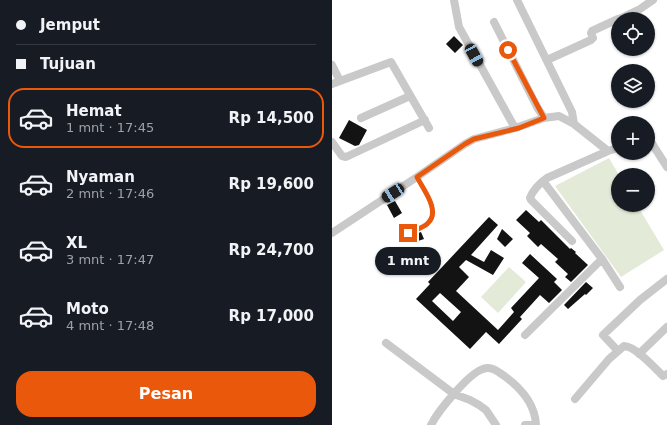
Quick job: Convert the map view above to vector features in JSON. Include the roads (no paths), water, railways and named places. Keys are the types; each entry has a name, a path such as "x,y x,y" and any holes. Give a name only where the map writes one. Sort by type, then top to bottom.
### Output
{"street":[{"path":"454,0 459,27 515,128"},
{"path":"517,0 572,112 574,124"},
{"path":"633,12 653,0"},
{"path":"494,22 544,118"},
{"path":"547,60 591,40 592,31 611,22"},
{"path":"332,65 336,82 390,62 429,128"},
{"path":"361,118 410,96"},
{"path":"332,233 474,139 515,128 544,118 559,116 574,124 608,151"},
{"path":"332,142 342,156 346,157 425,120"},
{"path":"655,147 667,167"},
{"path":"572,241 530,199 531,195 543,181 558,172 611,150"},
{"path":"543,181 602,259 620,287"},
{"path":"525,335 602,259"},
{"path":"618,351 604,335 640,300 667,279"},
{"path":"639,354 667,327"},
{"path":"386,343 454,394 479,404 486,410 496,425"},
{"path":"575,399 622,347 626,346 639,354 663,376 667,374"},
{"path":"431,425 465,382 481,370 488,368 494,369 524,392 534,413 536,425"},
{"path":"525,425 532,425"}],"lane":[{"path":"408,233 428,224 433,209 417,177"}]}
